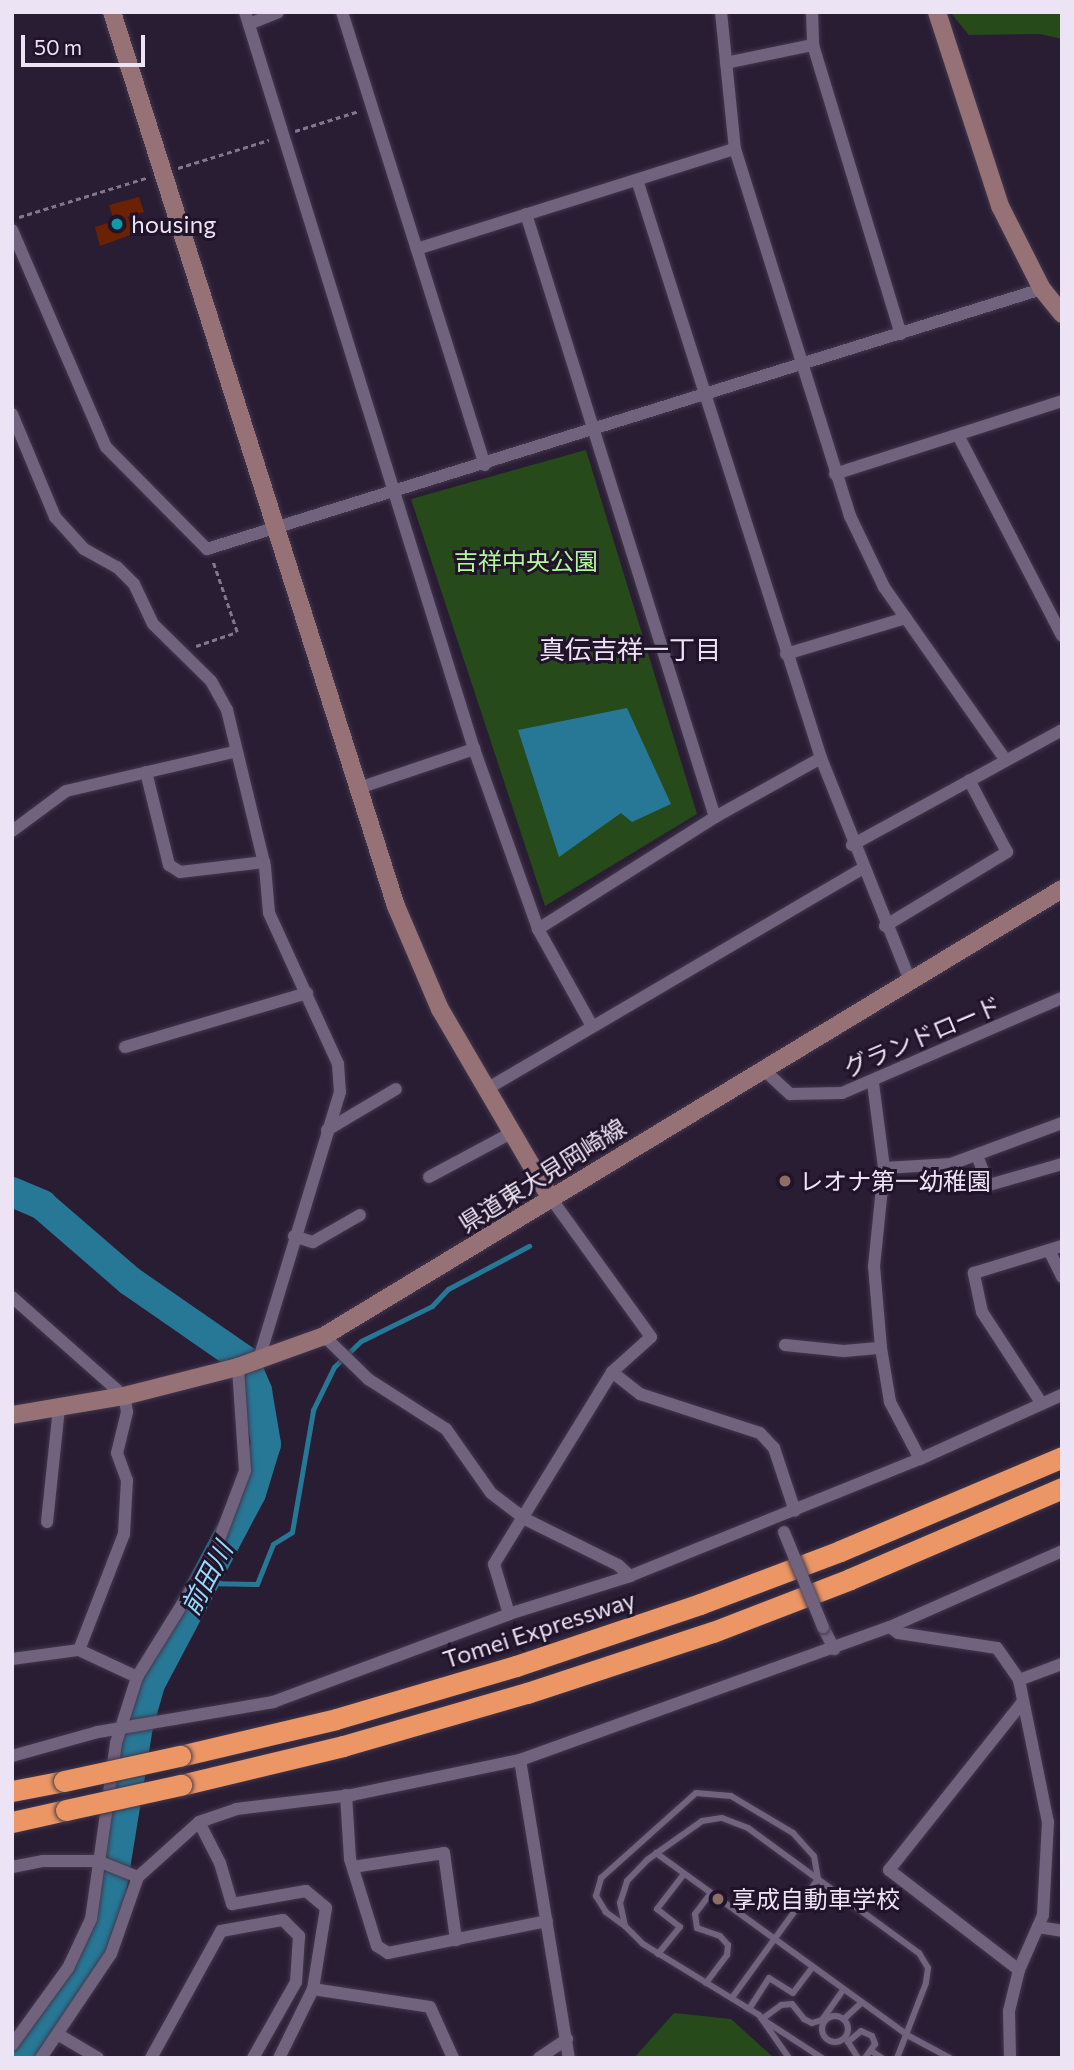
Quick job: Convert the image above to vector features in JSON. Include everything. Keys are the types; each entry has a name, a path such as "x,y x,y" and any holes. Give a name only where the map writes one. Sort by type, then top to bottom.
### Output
{"highway":[{"name":"Tomei Expressway","path":"12,1791 180,1756 400,1700 701,1604 840,1551 1062,1457"},
{"path":"12,1822 181,1785 396,1731 688,1640 850,1580 1062,1488"}],"street":[{"path":"112,12 356,789 396,906 434,996 485,1090 550,1197 651,1337 612,1372 525,1519 494,1564 509,1614"},
{"path":"278,12 247,18 392,492 474,748 537,929 592,1026"},
{"path":"342,12 485,465"},
{"path":"721,12 734,149 835,474 867,555 906,618 1004,759"},
{"path":"812,12 813,45 901,334"},
{"path":"937,12 1000,206 1042,289 1062,314"},
{"path":"726,63 813,45"},
{"path":"417,250 734,149"},
{"path":"637,180 821,758 852,845 910,981"},
{"path":"526,214 715,817"},
{"path":"12,230 106,447 207,549 485,465 703,392 801,365 1042,289"},
{"path":"835,474 1062,401"},
{"path":"12,414 55,517 84,549 117,567 134,584 153,624 211,681 227,710 234,752 264,862 269,913 338,1064 340,1092 294,1236 259,1359"},
{"path":"958,435 1062,636"},
{"path":"786,653 906,618"},
{"path":"852,845 1004,759 1013,759 1062,730"},
{"path":"356,789 474,748"},
{"path":"12,831 66,791 234,752"},
{"path":"537,929 715,817 821,758"},
{"path":"146,772 169,865 180,872 264,862"},
{"path":"885,926 1007,852 968,780"},
{"path":"485,1090 862,869"},
{"name":"県道東大見岡崎線","path":"12,1415 124,1396 238,1367 324,1336 1062,889"},
{"path":"125,1048 307,993"},
{"name":"グランドロード","path":"763,1069 790,1094 842,1093 873,1083 1062,998"},
{"path":"873,1083 884,1168 874,1266 881,1348 890,1402 920,1459"},
{"path":"327,1130 396,1089"},
{"path":"884,1168 951,1164 1062,1123"},
{"path":"429,1177 511,1133"},
{"path":"977,1156 989,1185 1062,1164"},
{"path":"294,1236 313,1242 360,1214"},
{"path":"1042,1404 982,1312 974,1273 1056,1248 1062,1277"},
{"path":"12,1297 124,1396 127,1412 117,1453 127,1479 124,1534 79,1650"},
{"path":"324,1336 369,1379 446,1429 491,1493 525,1519 618,1565 630,1576"},
{"path":"785,1345 844,1351 881,1348"},
{"path":"12,2045 68,1968 91,1919 98,1861 122,1728 138,1677 214,1553 245,1471 238,1367"},
{"path":"612,1372 640,1394 760,1433 774,1448 795,1511"},
{"path":"12,1756 122,1728 273,1702 509,1614 630,1576 780,1518 1062,1395"},
{"path":"47,1522 59,1407"},
{"path":"780,1518 834,1649"},
{"path":"41,2058 111,1954 138,1877 199,1822 236,1809 346,1795 520,1760 834,1649 1062,1551"},
{"path":"890,1627 898,1633 997,1648 1019,1680 1048,1822 1043,1914 1019,1970 1009,2011 1010,2058"},
{"path":"12,1659 79,1650 138,1677"},
{"path":"1019,1680 1062,1664"},
{"path":"1019,1970 888,1870 1022,1703"},
{"path":"520,1760 569,2058"},
{"path":"346,1795 353,1867 377,1946 388,1953 547,1921"},
{"path":"199,1822 220,1863 232,1903 306,1891 326,1908 313,1989 279,2058"},
{"path":"353,1867 444,1853 456,1940"},
{"path":"12,1867 43,1861 98,1861 138,1877"},
{"path":"150,2058 221,1931 283,1920 299,1936 296,1982 253,2058"},
{"path":"1038,1927 1062,1931"},
{"path":"313,1989 430,2007 453,2058"},
{"path":"59,2035 98,2058"},
{"path":"540,2058 567,2039"},
{"path":"12,2052 18,2058"}],"lane":[{"path":"732,1998 818,1879 814,1856 793,1833 731,1796 696,1793 601,1878 596,1896 606,1912 658,1954 732,1998 822,2058"},
{"path":"625,1926 620,1903 627,1881 656,1853 702,1821 722,1818 748,1828 919,1953 928,1968 897,2058"},
{"path":"656,1853 861,2003 907,2035 950,2058"},
{"path":"658,1954 680,1927 657,1909 684,1874"},
{"path":"706,1983 727,1955 728,1945 720,1936 697,1928 695,1914 710,1894"},
{"path":"749,2009 769,1978 793,1993 812,1968"},
{"path":"762,2019 781,2005 792,2004 804,2019 812,2023 822,2020 843,1990"},
{"path":"844,2019 861,2003"},
{"path":"844,2019 831,2017 822,2030 833,2042 861,2031 869,2033 875,2040 873,2052 865,2058"},
{"path":"762,2019 789,2058"},
{"path":"844,2019 849,2050 858,2058"},
{"path":"873,2052 882,2058"}],"path":[{"path":"12,218 154,176"},
{"path":"180,651 237,632 207,549"}],"green space":[{"path":"950,12 1062,12 1062,39 1040,34 969,35"},
{"name":"吉祥中央公園","path":"586,450 697,814 545,906 411,499"},
{"path":"674,2013 731,2019 774,2058 634,2058"}],"water":[{"path":"627,708 671,804 632,822 621,813 559,857 518,730"}],"building":[{"name":"housing","path":"139,197 144,212 128,217 133,234 100,246 95,227 114,221 109,205"}],"waterway":[{"name":"前田川","path":"12,1192 42,1205 130,1281 244,1360 257,1391 266,1444 251,1493 150,1684 138,1726 108,1911 85,1971 22,2058"},
{"path":"206,1583 257,1584 273,1544 292,1532 313,1410 334,1367 361,1341 432,1306 448,1289 529,1246"}],"place":[{"name":"housing","path":"117,224"},
{"name":"レオナ第一幼稚園","path":"785,1181"},
{"name":"享成自動車学校","path":"718,1899"}],"district":[{"name":"真伝吉祥一丁目","path":"630,649"}]}
